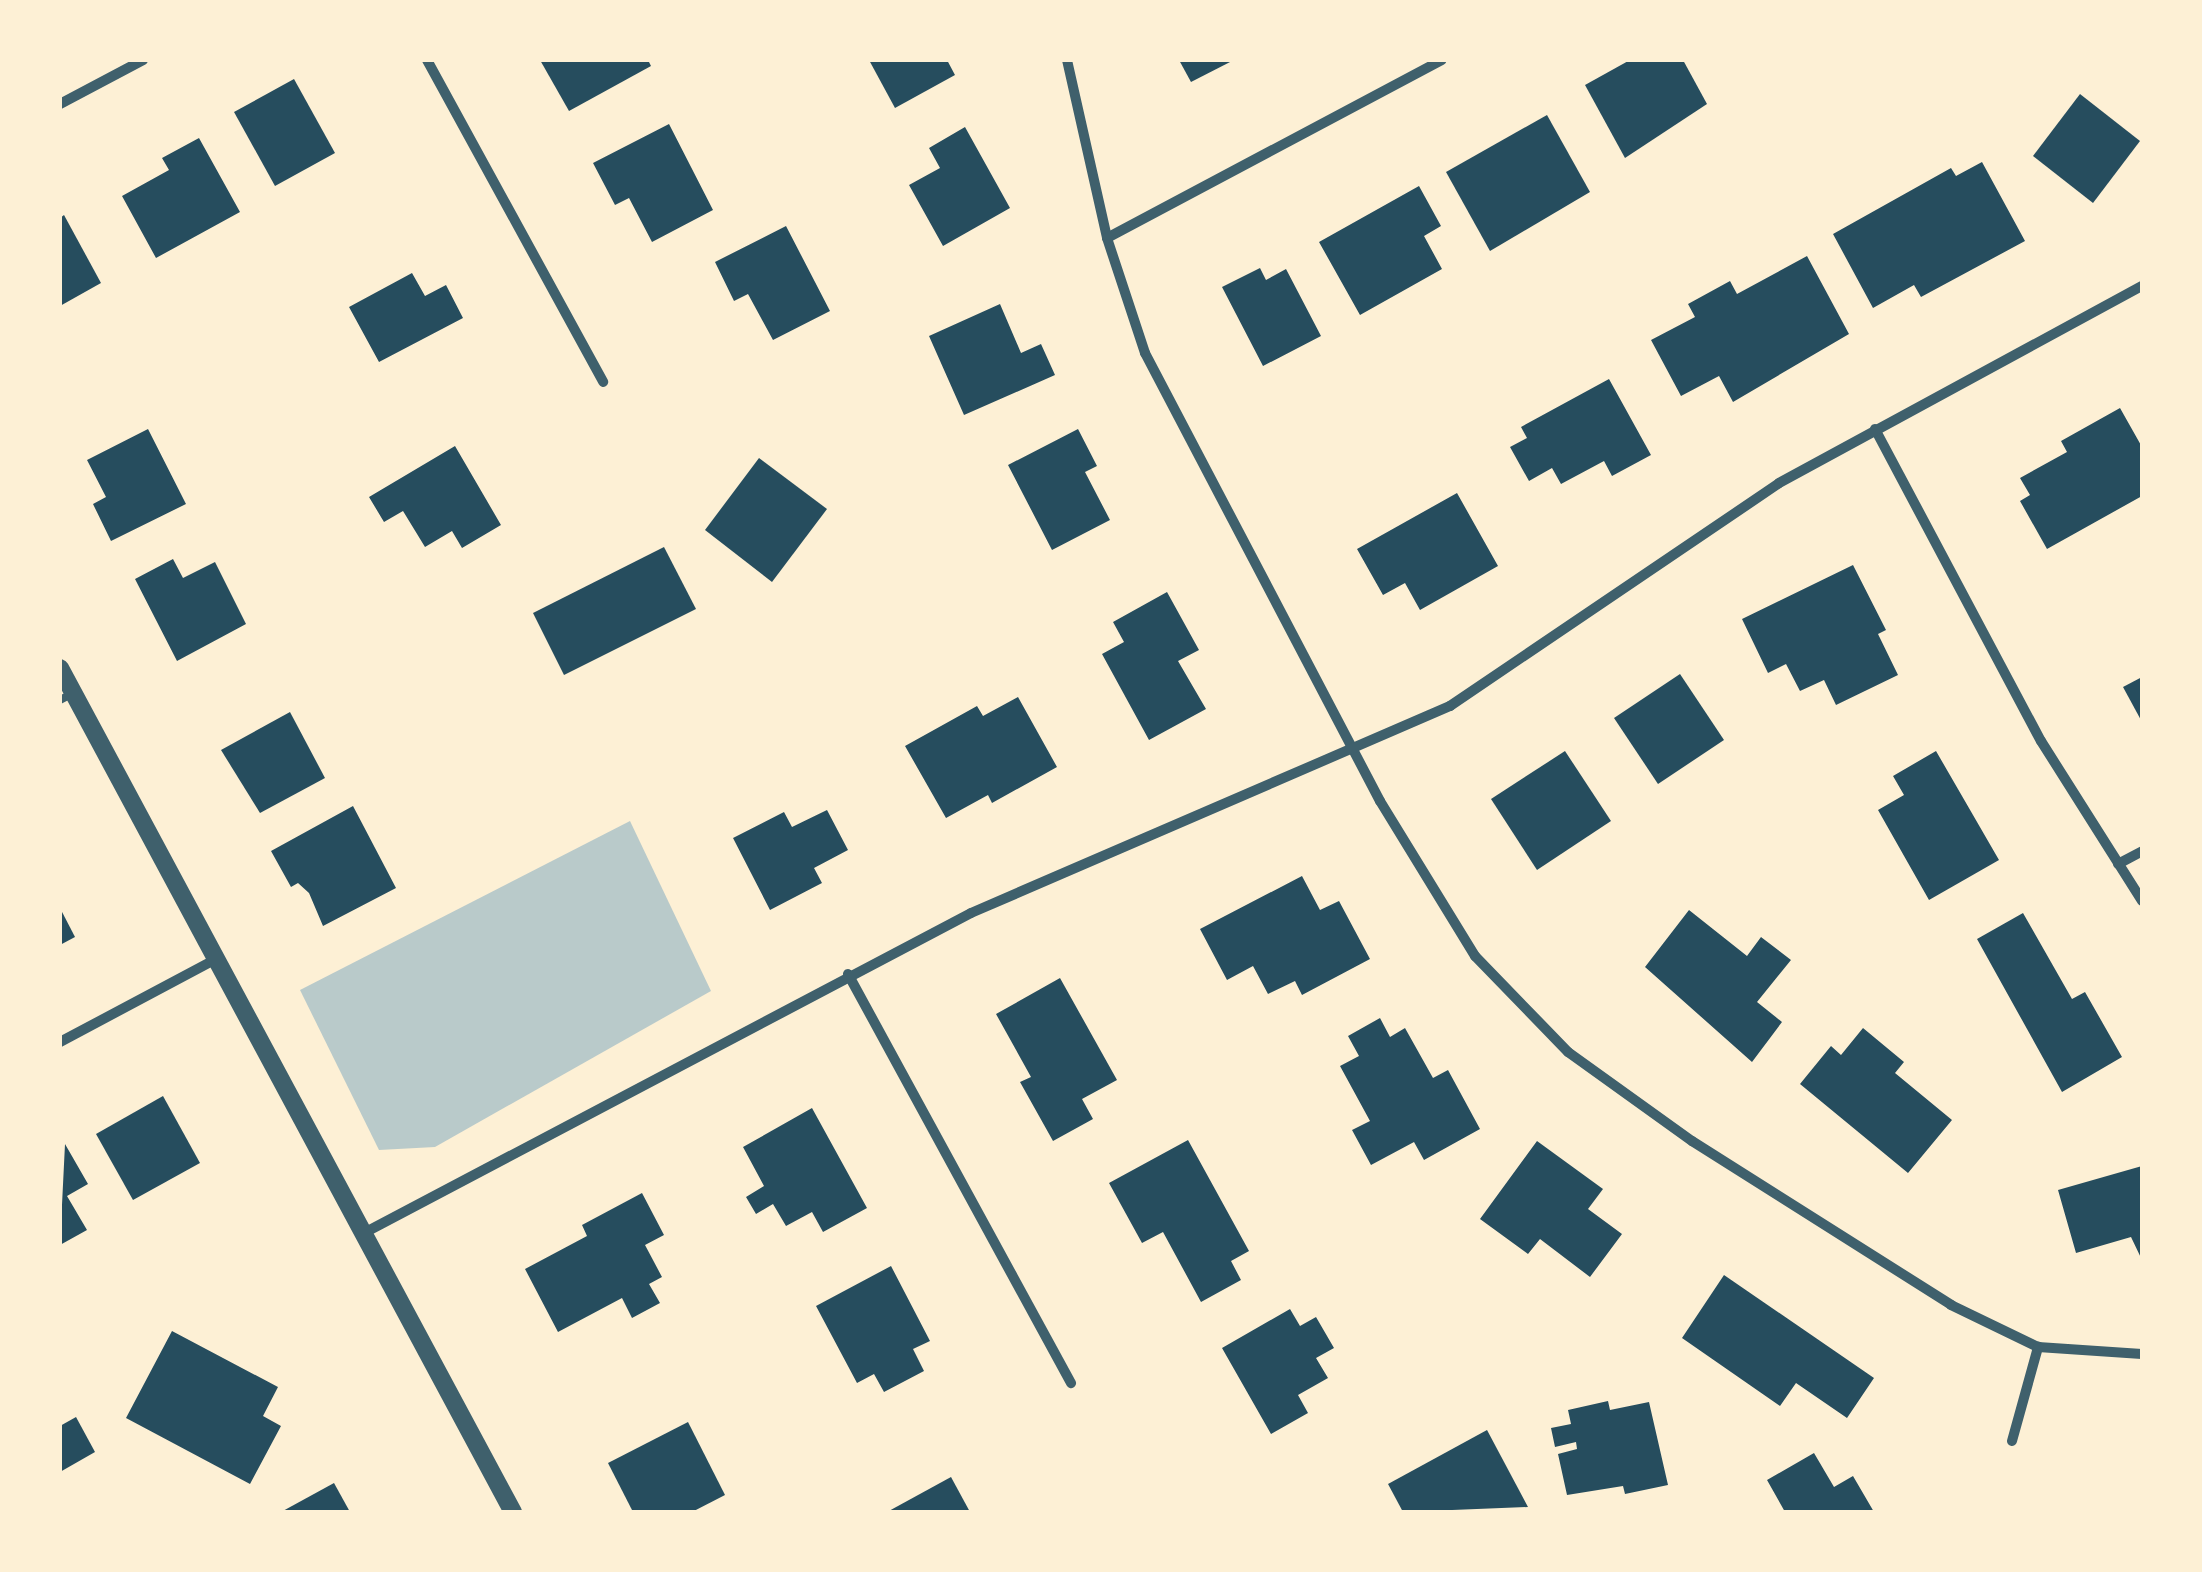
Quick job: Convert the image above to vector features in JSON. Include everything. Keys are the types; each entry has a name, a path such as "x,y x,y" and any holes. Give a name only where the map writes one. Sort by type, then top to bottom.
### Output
{"street":[{"path":"60,104 143,60"},
{"path":"426,60 602,382"},
{"path":"1067,60 1106,238 1145,353 1354,750 1475,956 1568,1052 1692,1141 1950,1305 2038,1347 2142,1354"},
{"path":"1106,238 1442,60"},
{"path":"364,1234 848,974 971,913 1354,750 1496,678 1779,483 2142,286"},
{"path":"1875,429 2041,741 2142,901"},
{"path":"60,668 67,696 216,959 514,1512"},
{"path":"2118,864 2142,852"},
{"path":"60,1042 216,959"},
{"path":"848,974 1071,1383"},
{"path":"2012,1442 2038,1347"}],"shaded area":[{"path":"630,821 711,991 435,1147 379,1150 300,990"}],"building":[{"path":"540,60 648,60 651,66 569,111"},
{"path":"869,60 947,60 955,75 895,108"},
{"path":"1179,60 1234,60 1191,82"},
{"path":"1630,60 1683,60 1707,104 1625,158 1585,85"},
{"path":"294,79 335,153 275,186 234,112"},
{"path":"2080,94 2140,141 2093,203 2033,156"},
{"path":"1547,115 1590,192 1490,251 1446,172"},
{"path":"669,124 713,210 652,242 629,198 615,205 593,163"},
{"path":"965,127 1010,208 943,246 909,185 940,168 929,148"},
{"path":"199,138 240,212 156,258 122,196 169,170 162,158"},
{"path":"1982,162 2025,241 1921,297 1914,285 1873,308 1833,234 1951,168 1956,176"},
{"path":"1419,186 1441,226 1424,236 1442,269 1360,315 1319,242"},
{"path":"64,215 101,283 60,306 60,218"},
{"path":"786,226 830,311 773,340 748,294 734,301 715,262"},
{"path":"1807,256 1849,334 1733,402 1719,376 1681,396 1651,340 1695,317 1688,304 1730,281 1737,294"},
{"path":"1260,268 1266,280 1286,269 1321,336 1263,366 1222,287"},
{"path":"412,273 425,296 446,285 463,318 379,362 349,307"},
{"path":"1000,304 1021,353 1041,344 1055,375 964,415 929,336"},
{"path":"1609,379 1651,455 1612,476 1604,461 1561,484 1552,468 1529,481 1510,447 1527,438 1521,427"},
{"path":"2120,408 2142,447 2142,496 2047,549 2020,501 2030,495 2020,478 2067,452 2061,441"},
{"path":"148,429 186,504 111,541 93,504 106,497 87,460"},
{"path":"1078,429 1097,466 1085,472 1110,520 1052,550 1008,465"},
{"path":"455,446 501,525 462,548 452,531 425,547 403,511 384,522 369,497"},
{"path":"759,458 827,509 772,582 705,530"},
{"path":"1457,493 1498,566 1420,610 1405,583 1383,595 1357,549"},
{"path":"664,547 696,609 564,675 533,613"},
{"path":"173,559 183,578 215,562 246,624 177,661 135,579"},
{"path":"1853,565 1886,630 1878,634 1898,675 1836,705 1824,680 1800,691 1786,664 1768,673 1742,619"},
{"path":"1167,592 1199,650 1178,661 1206,709 1149,740 1102,654 1124,642 1113,622"},
{"path":"1680,674 1724,740 1658,784 1614,718"},
{"path":"2142,677 2142,722 2123,687"},
{"path":"1018,697 1057,767 992,803 988,795 946,818 905,746 977,706 983,716"},
{"path":"290,712 325,778 260,813 221,750"},
{"path":"1565,751 1611,821 1537,870 1491,799"},
{"path":"1936,751 1999,860 1929,900 1878,810 1904,795 1893,776"},
{"path":"353,806 396,888 323,926 309,893 298,883 291,887 271,851"},
{"path":"827,810 848,850 814,868 822,883 770,910 733,838 784,812 792,827"},
{"path":"1302,876 1320,910 1339,901 1370,959 1302,995 1295,981 1268,994 1253,966 1227,980 1200,929"},
{"path":"60,908 75,937 60,945"},
{"path":"1689,910 1747,956 1761,937 1791,960 1757,1002 1782,1022 1752,1062 1645,967"},
{"path":"2023,913 2072,999 2085,992 2122,1057 2062,1092 1977,939"},
{"path":"1060,978 1117,1080 1082,1099 1093,1119 1053,1141 1020,1082 1031,1077 996,1014"},
{"path":"1380,1018 1390,1037 1405,1028 1433,1078 1448,1070 1480,1129 1424,1160 1414,1142 1371,1165 1352,1130 1370,1121 1340,1066 1359,1056 1348,1036"},
{"path":"1863,1028 1904,1062 1895,1073 1952,1120 1908,1173 1800,1084 1831,1046 1841,1055"},
{"path":"163,1096 200,1163 133,1200 96,1134"},
{"path":"812,1108 867,1208 823,1232 812,1212 786,1226 773,1204 756,1214 746,1197 764,1186 743,1147"},
{"path":"1188,1140 1249,1251 1231,1261 1241,1280 1201,1302 1163,1232 1142,1243 1109,1183"},
{"path":"1537,1141 1603,1189 1588,1209 1622,1234 1590,1277 1540,1239 1528,1254 1480,1219"},
{"path":"65,1144 88,1184 67,1196 87,1230 60,1245"},
{"path":"2142,1166 2142,1260 2131,1237 2076,1253 2058,1190"},
{"path":"642,1193 664,1235 645,1245 662,1277 649,1284 660,1303 632,1318 622,1298 558,1332 525,1269 587,1236 582,1225"},
{"path":"891,1266 930,1341 913,1349 924,1371 884,1392 874,1374 857,1383 816,1306"},
{"path":"1724,1275 1874,1378 1847,1418 1796,1383 1780,1406 1682,1338"},
{"path":"1290,1309 1300,1326 1316,1317 1334,1348 1316,1358 1328,1378 1298,1395 1308,1413 1271,1434 1222,1348"},
{"path":"172,1331 278,1387 263,1416 281,1426 250,1484 126,1418"},
{"path":"1608,1401 1610,1410 1649,1402 1668,1485 1625,1494 1623,1486 1567,1495 1558,1454 1577,1449 1576,1442 1555,1447 1551,1428 1571,1424 1568,1410"},
{"path":"76,1417 95,1452 60,1472 60,1426"},
{"path":"688,1422 725,1495 692,1512 633,1512 608,1463"},
{"path":"1487,1430 1528,1507 1403,1512 1388,1484"},
{"path":"1814,1453 1834,1487 1853,1476 1874,1512 1785,1512 1767,1480"},
{"path":"951,1477 970,1512 887,1512"},
{"path":"334,1483 350,1512 281,1512"}]}
